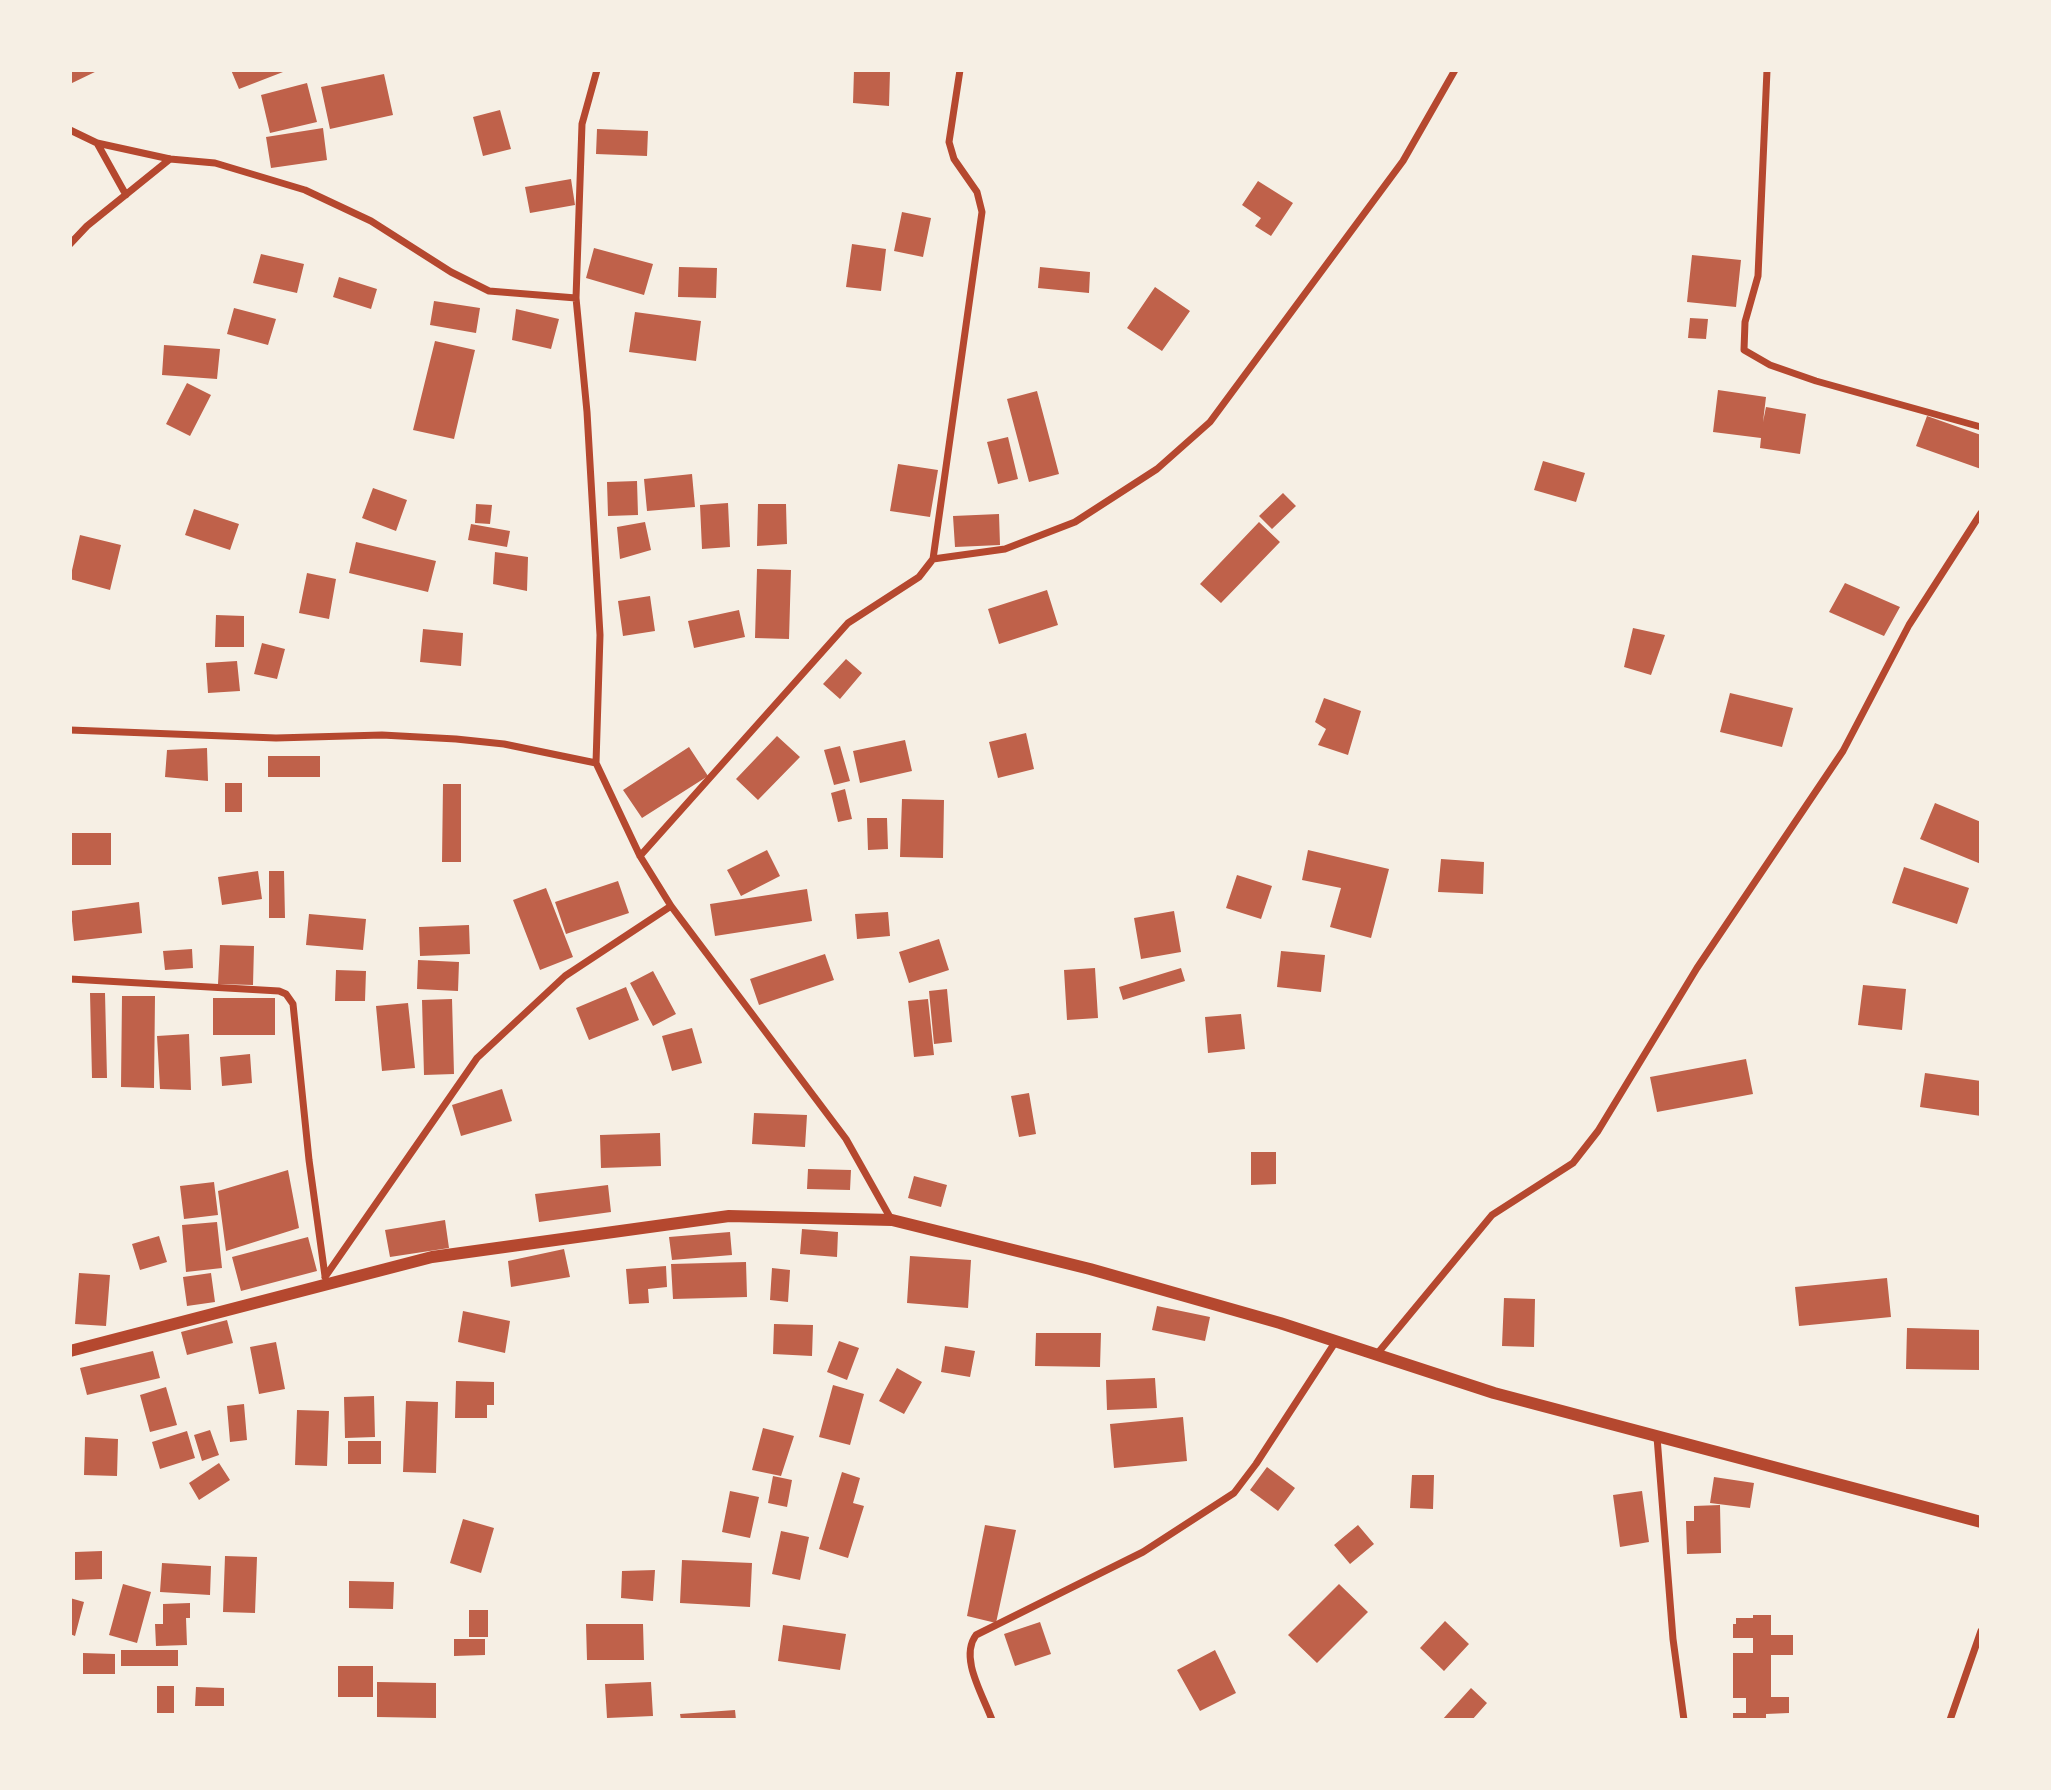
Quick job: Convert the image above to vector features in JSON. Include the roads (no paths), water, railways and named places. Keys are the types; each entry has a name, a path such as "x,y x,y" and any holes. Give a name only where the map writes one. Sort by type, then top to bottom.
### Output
{"street":[{"path":"597,70 582,124 576,299 587,412 600,635 596,763 640,856 671,906 846,1139 892,1220"},
{"path":"640,856 848,624 919,577 933,559 982,212 977,192 954,159 948,142 960,70"},
{"path":"933,559 1005,549 1075,522 1157,469 1210,422 1403,160 1455,70"},
{"path":"1767,70 1758,276 1745,322 1744,349 1770,365 1816,381 1981,427"},
{"path":"70,130 97,143 170,159 215,163 305,190 371,221 451,272 489,291 576,299"},
{"path":"97,143 126,195"},
{"path":"70,244 87,226 170,159"},
{"path":"1377,1354 1492,1215 1573,1163 1598,1131 1698,968 1843,751 1909,625 1981,513"},
{"path":"70,730 276,738 382,735 456,739 503,744 596,763"},
{"path":"326,1281 477,1058 565,976 671,906"},
{"path":"70,979 279,991 286,994 293,1004 309,1160 326,1281"},
{"path":"70,1351 326,1281 432,1257 729,1216 892,1220 1090,1269 1336,1341 1494,1392 1981,1522"},
{"path":"992,1720 969,1657 969,1645 976,1635 1143,1552 1234,1493 1256,1464 1336,1341"},
{"path":"1657,1437 1673,1639 1684,1720"},
{"path":"1950,1720 1962,1695 1981,1631"}]}
